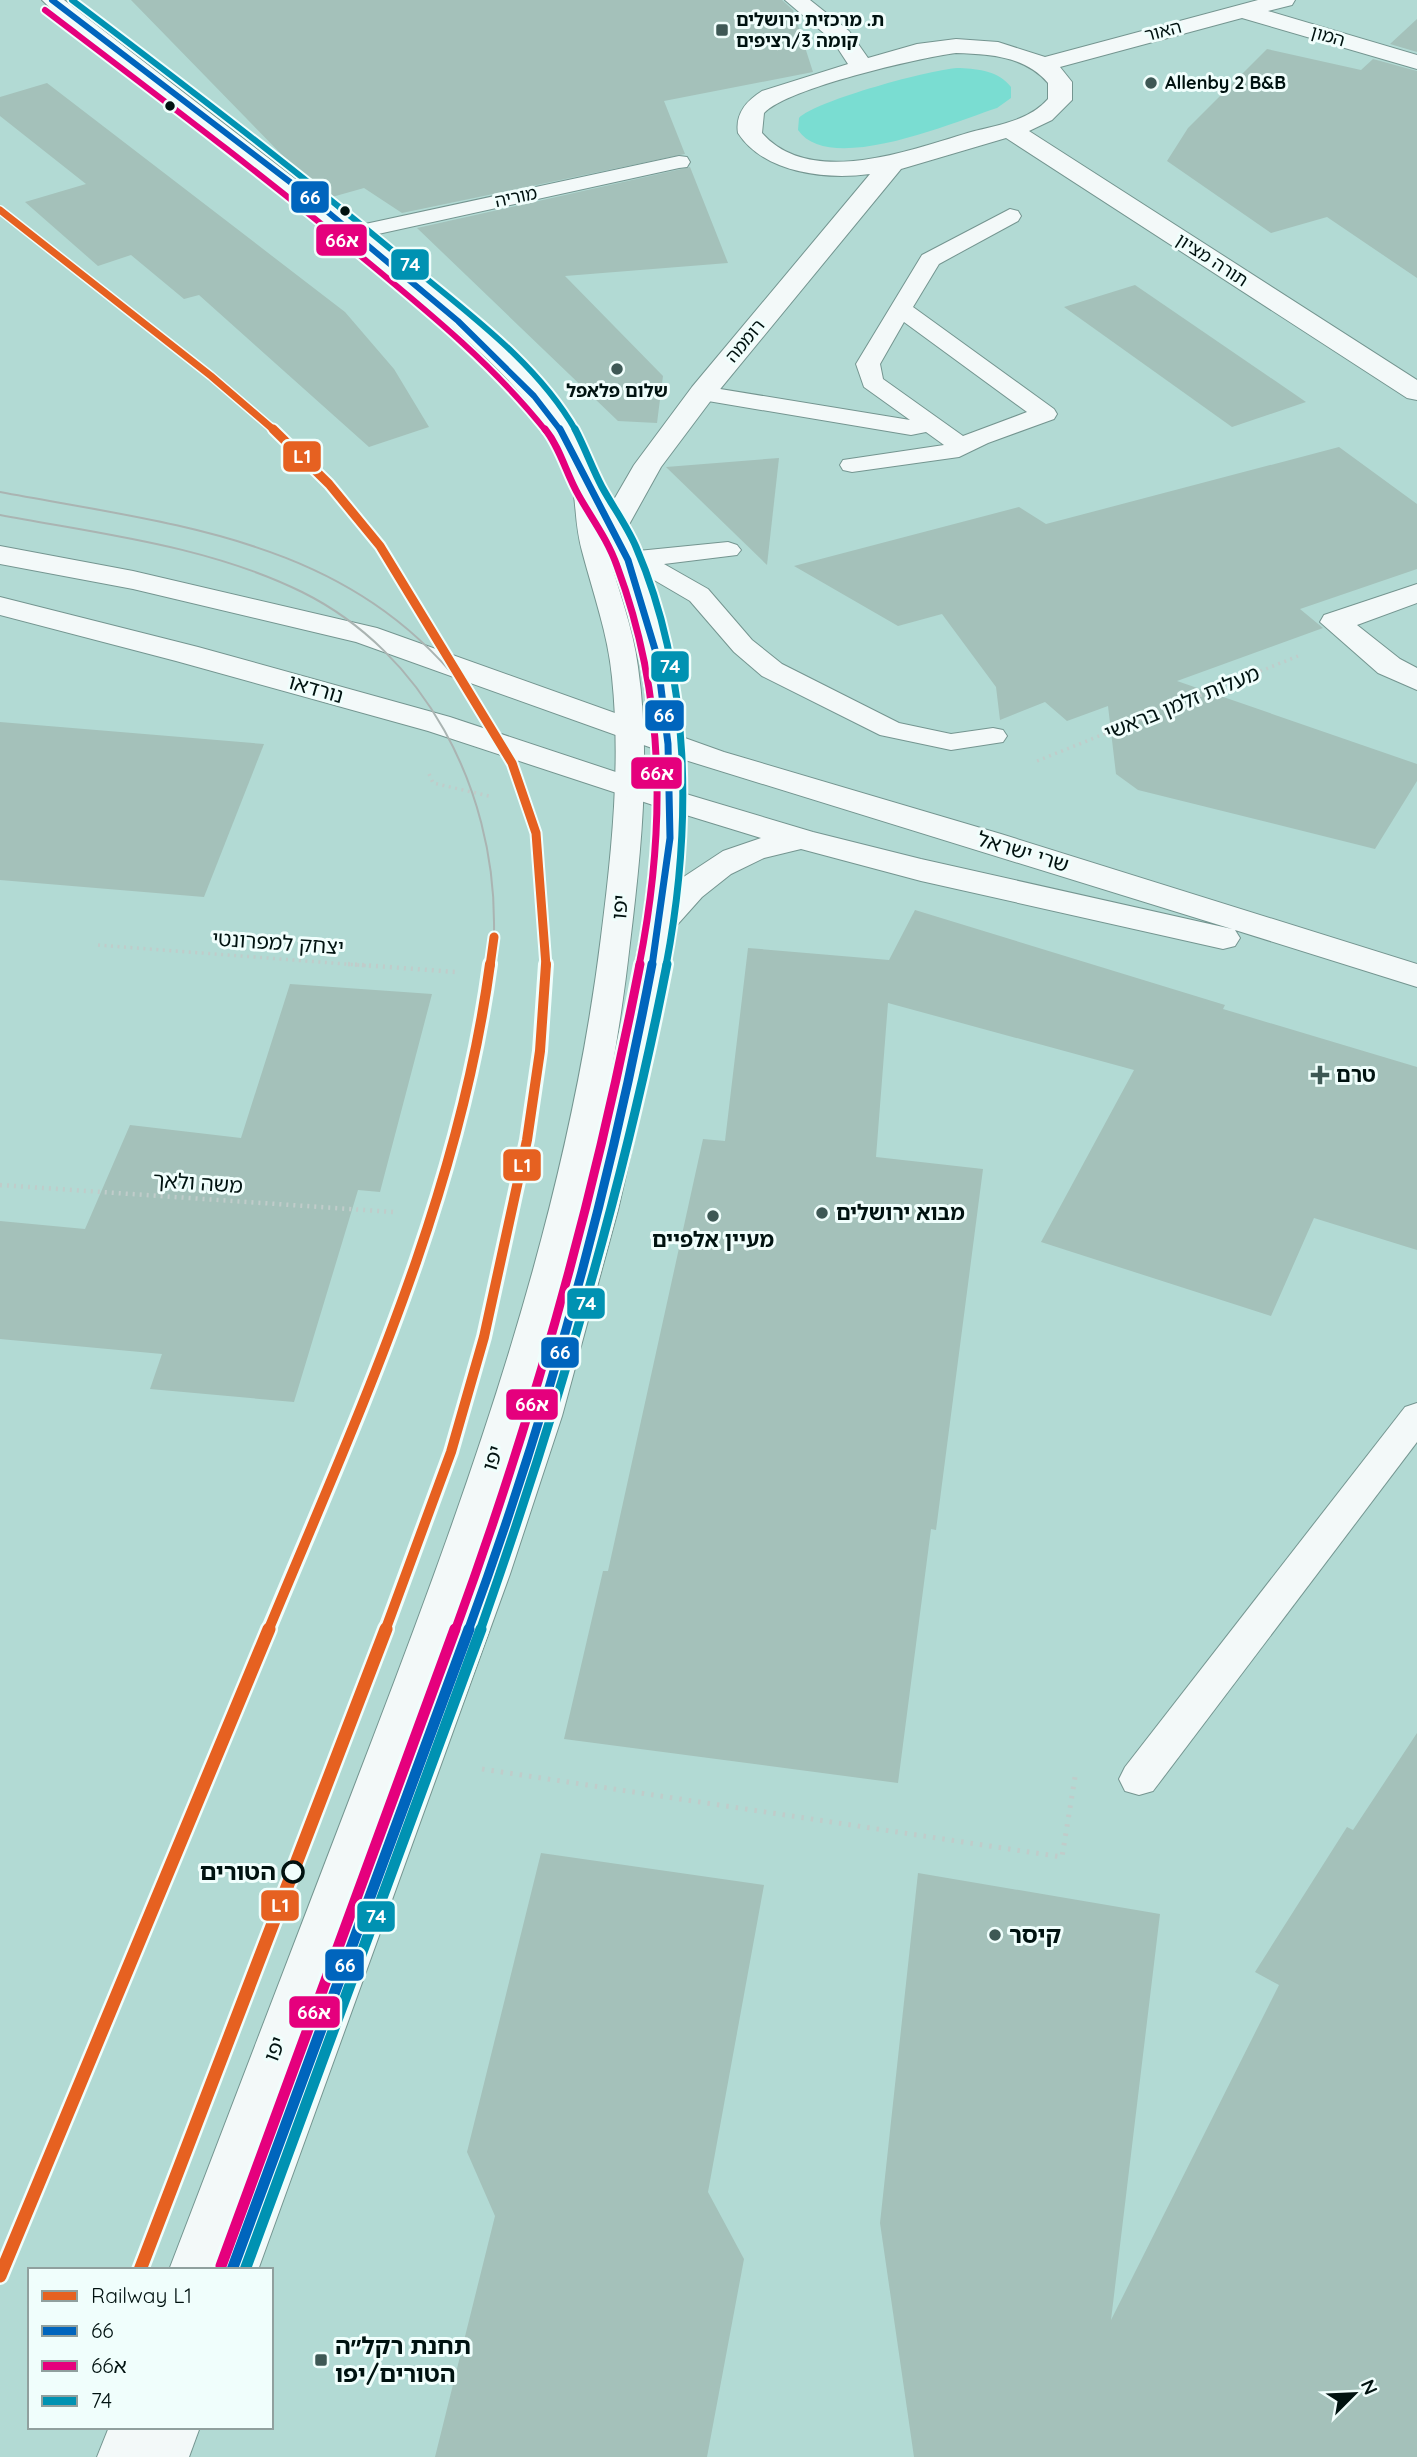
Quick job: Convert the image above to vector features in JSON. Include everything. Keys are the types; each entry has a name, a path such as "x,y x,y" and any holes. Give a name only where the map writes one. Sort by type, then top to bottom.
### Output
{"street":[{"path":"796,0 841,36 862,67"},
{"name":"האור","path":"1042,65 1231,5 1284,0"},
{"name":"המון","path":"1231,5 1417,62"},
{"path":"956,46 1010,52 1042,65 1060,82 1060,100 1042,116 891,165 851,169 809,165 775,155 759,144 750,132 750,114 767,98 917,51 956,46"},
{"name":"תורה מציון","path":"1008,129 1417,392"},
{"name":"רוממה","path":"613,528 648,466 702,393 891,165"},
{"name":"יפו","path":"233,2268 489,1573 542,1416 599,1210 634,1059 660,923 670,838 668,744 657,656 628,560 613,528 588,487"},
{"path":"0,555 133,580 366,635 463,667 628,729"},
{"path":"1417,593 1335,622 1389,666 1417,681"},
{"name":"נורדאו","path":"0,606 439,724 628,787"},
{"name":"שרי ישראל","path":"628,729 668,744 1123,883 1417,978"},
{"name":"שרי ישראל","path":"628,787 801,839 1087,908 1417,978"},
{"path":"660,923 689,888 712,869 755,849 801,839"},
{"path":"162,2457 172,2429"}],"lane":[{"name":"יפו","path":"52,0 353,233 458,321 534,396 559,427 574,453 588,487 591,535 622,643 628,729 628,787 614,982 599,1071 566,1213 517,1387 457,1567 192,2268"},
{"name":"מוריה","path":"353,233 679,162"},
{"path":"962,447 872,382 868,364 930,260 1010,216"},
{"path":"852,465 950,452 1045,414 901,309"},
{"path":"702,393 911,428 931,424"},
{"path":"628,560 728,550"},
{"path":"628,560 658,571 699,595 743,646 772,670 890,730 951,741 993,736"},
{"path":"1139,1779 1417,1416"},
{"path":"120,2457 131,2429"}],"path":[{"name":"מעלות זלמן בראשי","path":"1025,766 1351,635"},
{"name":"יצחק למפרונטי","path":"99,945 456,972"},
{"name":"משה ולאך","path":"0,1185 393,1212"},
{"path":"420,1759 1062,1857 1076,1771"}],"shaded area":[{"path":"960,68 981,70 1001,77 1011,87 1011,98 997,108 952,124 893,142 863,147 836,148 814,143 798,130 799,118 827,103 902,79"}],"building":[{"path":"131,0 782,0 793,10 813,72 664,101 685,154 402,213 364,188 325,199"},
{"path":"1417,19 1417,52 1390,44"},
{"path":"1267,49 1361,70 1373,59 1417,71 1417,278 1327,217 1271,233 1167,161 1188,128"},
{"path":"47,83 345,312 394,369 429,427 369,447 199,295 184,299 131,255 98,266 25,202 86,184 0,116 0,97"},
{"path":"690,167 728,263 565,276 663,376 657,423 618,421 417,228"},
{"path":"1135,285 1306,402 1232,427 1064,307"},
{"path":"1339,447 1417,504 1417,569 1300,609 1323,628 1177,681 1417,764 1417,781 1375,849 1138,790 1116,774 1108,706 1067,721 1045,702 1000,720 996,687 942,614 898,626 794,566 1019,507 1046,524"},
{"path":"779,458 767,565 666,467"},
{"path":"0,722 264,744 204,897 0,880"},
{"path":"915,910 1225,1005 1223,1009 1417,1067 1417,1250 1314,1218 1271,1316 1041,1242 1134,1070 888,1003 876,1157 983,1169 936,1530 931,1529 898,1783 564,1739 603,1571 608,1571 703,1139 725,1141 748,948 889,960"},
{"path":"290,984 432,994 380,1192 358,1190 294,1402 150,1389 162,1354 0,1339 0,1221 85,1229 130,1125 241,1138"},
{"path":"1417,1733 1417,2457 914,2457 880,2223 918,1873 1160,1914 1111,2320 1279,1985 1255,1972 1347,1827 1353,1830"},
{"path":"541,1853 764,1885 708,2192 744,2259 707,2457 435,2457 495,2216 467,2152"}],"tram line":[{"path":"0,492 133,516 197,530 259,548 318,572 373,603 424,644 471,697 493,729 512,762 533,816 542,862 546,916 540,1051"},
{"path":"0,515 154,543 230,563 302,592 346,618 384,651 417,688 444,730 466,775 481,823 491,872 494,937 479,1043"}],"rail line":[{"name":"L1","path":"0,210 242,401 329,484 380,546 512,763 520,781 536,833 545,935 546,979 540,1051 527,1140 484,1337 451,1452 413,1559 141,2268"},
{"name":"L1","path":"0,2276 383,1353 441,1188 465,1104 483,1020 494,937"}],"transit line":[{"name":"66","path":"52,0 311,198 458,321 534,396 559,427 574,453 588,487 613,528 628,560 657,656 668,744 670,838 660,923 634,1059 599,1210 542,1416 489,1574 233,2268"},
{"name":"74","path":"72,0 279,159 401,257 490,334 552,398 577,434 640,558 661,626 680,733 682,840 674,921 651,1042 581,1321 532,1480 478,1637 246,2268"},
{"name":"66א","path":"45,10 303,208 450,330 525,404 549,434 563,458 577,493 617,564 645,659 656,745 658,837 648,921 622,1056 587,1207 530,1412 477,1570 221,2266"}],"place":[{"name":"ת. מרכזית ירושלים קומה 3/רציפים","path":"722,30"},
{"name":"Allenby 2 B&B","path":"1151,83"},
{"name":"שלום פלאפל","path":"617,369"},
{"name":"טרם","path":"1320,1075"},
{"name":"מבוא ירושלים","path":"822,1213"},
{"name":"מעיין אלפיים","path":"713,1216"},
{"name":"הטורים","path":"293,1872"},
{"name":"קיסר","path":"995,1935"},
{"name":"תחנת רקל״ה הטורים/יפו","path":"321,2360"}]}
